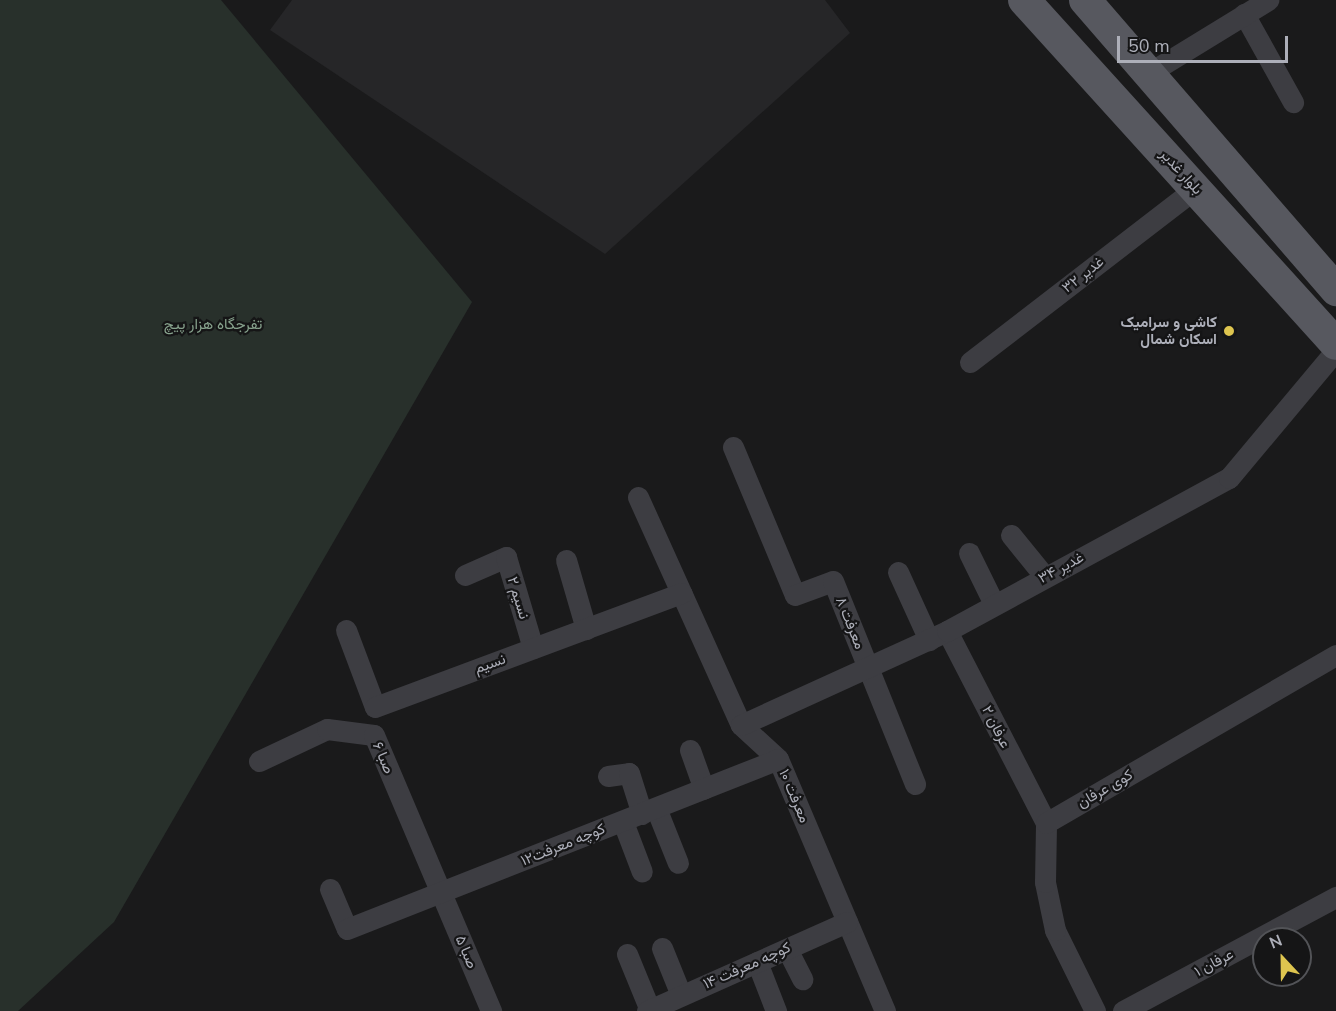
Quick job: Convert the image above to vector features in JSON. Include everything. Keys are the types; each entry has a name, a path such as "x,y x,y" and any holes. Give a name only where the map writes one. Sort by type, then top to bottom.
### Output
{"main road":[{"name":"بلوار غدیر","path":"1024,0 1336,345"},
{"path":"1085,0 1336,290"}],"street":[{"path":"1149,73 1268,0"},
{"path":"1244,15 1293,102"},
{"name":"۳۲ غدیر","path":"970,362 1196,188"},
{"name":"۳۴ غدیر","path":"741,725 938,636 1229,478 1336,350"},
{"name":"معرفت ۸","path":"733,447 795,595 832,581 915,784"},
{"name":"معرفت ۱۰","path":"639,496 741,725 778,759 885,1011"},
{"path":"1011,535 1045,577"},
{"path":"969,553 994,604"},
{"name":"۲ نسیم","path":"465,574 506,556 533,648"},
{"path":"566,560 586,628"},
{"name":"۲ عرفان","path":"898,572 938,636 1046,823"},
{"name":"نسیم","path":"346,630 375,706 682,593"},
{"name":"کوی عرفان","path":"1046,823 1336,655"},
{"name":"۶ صبا","path":"259,761 327,729 374,735 441,894"},
{"path":"690,750 704,789"},
{"name":"کوچه معرفت۱۲","path":"330,889 347,929 441,894 778,759"},
{"path":"608,776 628,773 640,815 642,872"},
{"path":"640,815 678,863"},
{"path":"1046,823 1045,882 1055,930 1095,1011"},
{"name":"صبا ۵","path":"441,894 490,1011"},
{"name":"عرفان ۱","path":"1123,1011 1336,897"},
{"name":"کوچه معرفت ۱۴","path":"648,1010 847,922"},
{"path":"662,948 681,995"},
{"path":"787,949 802,979"},
{"path":"627,954 648,1010"},
{"path":"756,962 776,1011"}],"shaded area":[{"path":"292,0 825,0 850,33 605,254 270,30"}],"green space":[{"name":"تفرجگاه هزار پیچ","path":"0,0 221,0 472,302 114,922 18,1011 0,1011"}],"place":[{"name":"کاشی و سرامیک اسکان شمال","path":"1229,331"}]}
